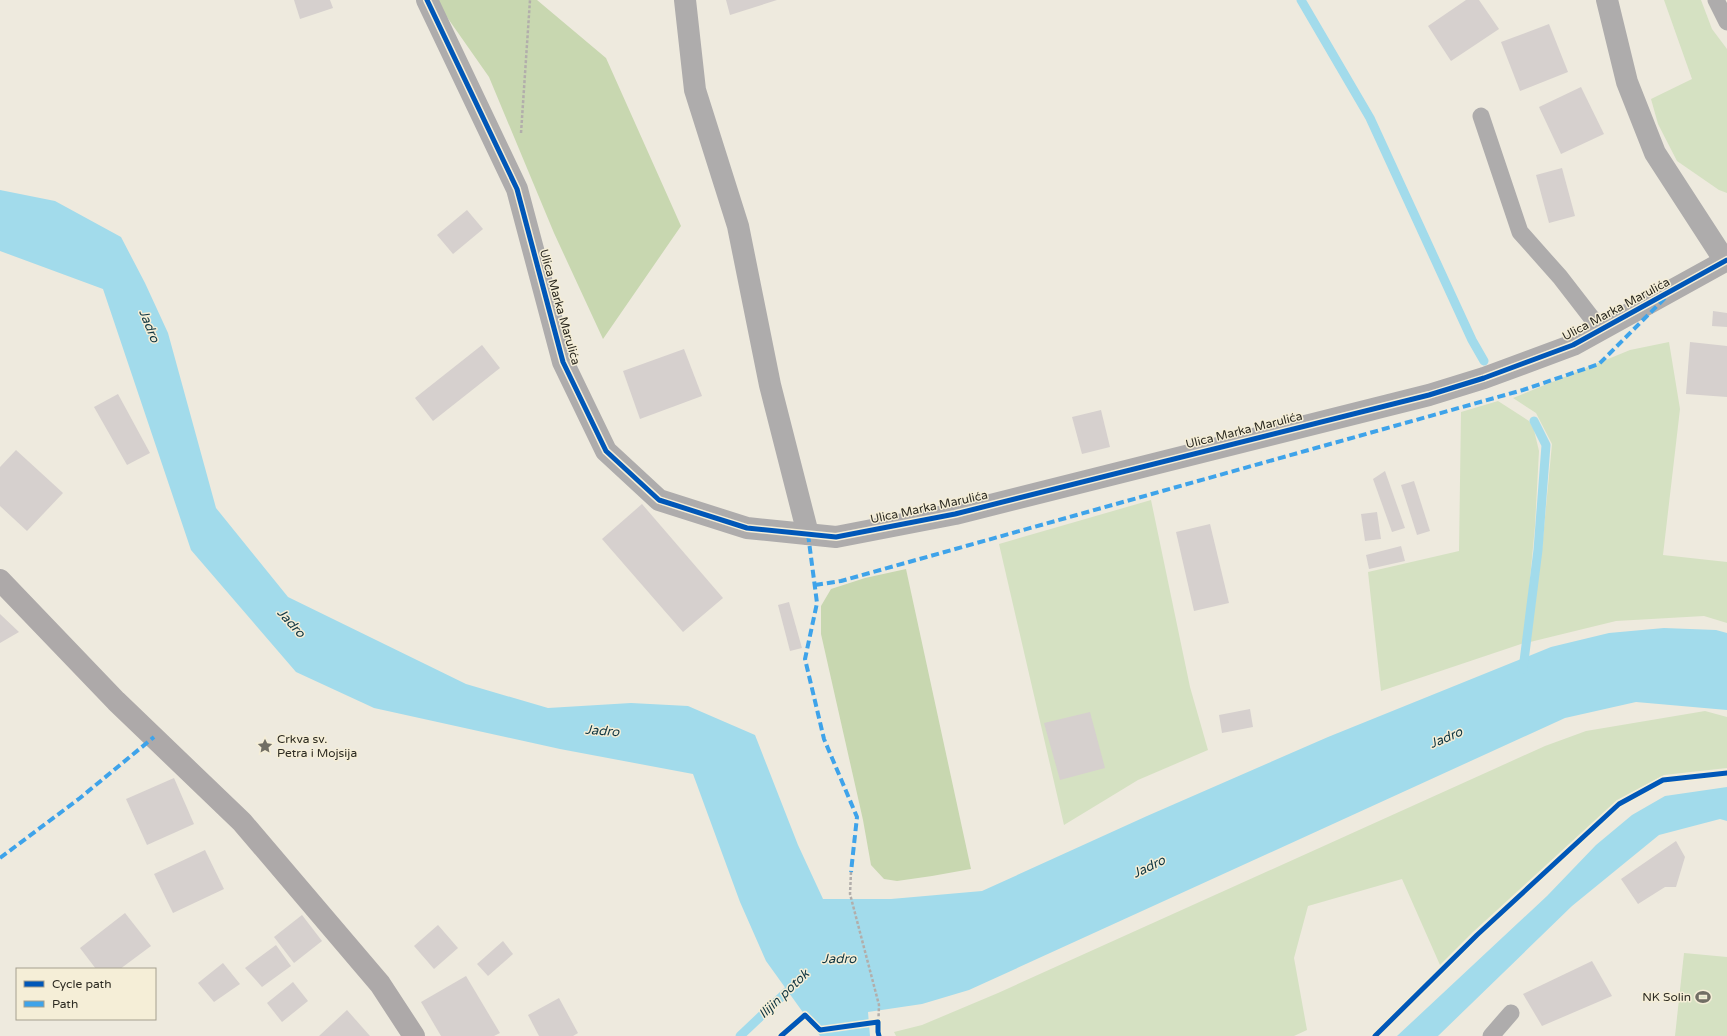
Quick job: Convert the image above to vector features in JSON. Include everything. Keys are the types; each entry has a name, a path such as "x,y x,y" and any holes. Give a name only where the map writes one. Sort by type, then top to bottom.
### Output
{"street":[{"name":"Ulica Marka Marulića","path":"427,0 517,190 563,362 606,452 659,500 747,528 836,537 955,514 1429,395 1484,378 1573,345 1726,260"},
{"path":"685,0 695,90 738,226 770,385 808,534"},
{"path":"1607,0 1627,82 1655,153 1726,260"},
{"path":"0,580 116,700 242,822 380,984 414,1036"}],"lane":[{"path":"1716,0 1727,22"},
{"path":"1481,116 1520,232 1560,277 1601,330"},
{"path":"1491,1036 1511,1013"}],"path":[{"path":"521,134 530,0"},
{"path":"1375,1036 1477,935 1619,804 1663,780 1727,774"},
{"path":"851,872 850,894 879,1005 879,1036"},
{"path":"781,1036 804,1015 820,1030 878,1022"}],"green space":[{"path":"435,0 537,0 606,58 681,226 603,339 554,233 489,77"},
{"path":"1664,0 1701,0 1712,29 1727,49 1727,193 1719,190 1677,161 1658,124 1651,99 1692,79"},
{"path":"1669,342 1680,409 1663,555 1727,562 1727,623 1704,616 1616,621 1530,642 1542,549 1552,444 1536,413 1513,398 1630,350"},
{"path":"1498,401 1529,421 1534,430 1539,451 1535,526 1524,643 1381,691 1368,572 1459,551 1461,412"},
{"path":"1151,500 1190,687 1208,750 1138,780 1064,825 999,544"},
{"path":"906,569 971,869 897,881 884,879 871,865 863,820 821,634 821,606 831,589 865,578"},
{"path":"1705,711 1727,717 1727,768 1664,775 1617,800 1473,932 1440,965 1402,879 1308,906 1294,958 1307,1030 1294,1036 896,1036 894,1032 922,1025 998,993 1545,746 1586,731"},
{"name":"NK Solin","path":"1684,953 1727,957 1727,1036 1675,1036"}],"water":[{"name":"Jadro","path":"0,190 55,201 121,237 145,283 168,333 216,508 288,597 466,684 548,708 631,703 688,706 755,735 798,845 823,899 891,899 982,891 1147,816 1328,737 1551,647 1609,633 1664,628 1716,630 1727,633 1727,710 1636,702 1565,718 969,990 922,1004 868,1012 870,1036 820,1036 766,961 740,902 693,774 560,749 374,708 296,672 191,550 103,289 0,251"},
{"path":"1727,787 1727,821 1720,819 1659,835 1572,906 1438,1036 1397,1036 1547,896 1596,845 1632,815 1665,796"}],"building":[{"path":"294,0 330,0 333,8 300,19"},
{"path":"726,0 777,0 730,15"},
{"path":"1466,0 1479,0 1499,29 1451,61 1428,26"},
{"path":"1549,24 1568,72 1520,91 1501,42"},
{"path":"1581,87 1604,134 1561,154 1539,107"},
{"path":"1562,168 1575,216 1549,223 1536,175"},
{"path":"467,210 483,229 453,254 437,235"},
{"path":"1713,311 1727,313 1727,327 1712,326"},
{"path":"1690,342 1727,346 1727,397 1686,394"},
{"path":"482,345 500,368 433,421 415,398"},
{"path":"684,349 702,396 640,419 623,371"},
{"path":"118,394 150,453 127,465 94,407"},
{"path":"1101,410 1110,447 1082,454 1072,417"},
{"path":"16,450 63,493 27,531 0,506 0,467"},
{"path":"1385,471 1405,528 1392,532 1373,479"},
{"path":"1414,481 1430,531 1417,535 1401,485"},
{"path":"642,504 723,598 683,632 602,539"},
{"path":"1377,512 1381,539 1365,541 1361,514"},
{"path":"1210,524 1229,603 1194,611 1176,532"},
{"path":"1401,546 1405,561 1369,569 1366,555"},
{"path":"789,602 802,648 790,651 778,605"},
{"path":"0,614 19,632 0,643"},
{"path":"1250,709 1253,727 1222,733 1219,715"},
{"path":"1090,712 1105,768 1060,780 1044,723"},
{"path":"174,778 194,824 147,845 126,799"},
{"path":"1676,841 1685,857 1676,887 1665,887 1638,904 1621,879"},
{"path":"205,850 224,889 173,913 154,874"},
{"path":"125,913 151,946 121,968 95,968 80,948"},
{"path":"302,915 322,941 294,963 274,937"},
{"path":"438,925 458,948 434,969 414,946"},
{"path":"503,941 513,954 488,976 477,964"},
{"path":"276,945 291,966 262,987 245,968"},
{"path":"1592,961 1612,996 1542,1026 1523,994"},
{"path":"223,963 240,984 214,1002 198,983"},
{"path":"466,976 500,1033 494,1036 441,1036 421,1002"},
{"path":"293,982 308,1001 282,1022 267,1003"},
{"path":"559,998 578,1033 573,1036 539,1036 528,1015"},
{"path":"347,1010 370,1036 319,1036"}],"waterway":[{"path":"1301,0 1370,118 1472,340 1484,361"},
{"path":"1523,669 1538,550 1546,445 1534,421"},
{"name":"Ilijin potok","path":"740,1036 796,983"}],"marked path":[{"path":"815,585 841,581 1523,390 1599,364 1665,298"},
{"path":"808,534 817,603 805,659 824,739 857,817 851,872"},
{"path":"0,858 80,798 154,737"}],"cycle path":[{"path":"427,0 517,189 563,362 606,451 659,500 747,528 836,537 955,514 1429,395 1484,378 1573,345 1727,260"},
{"path":"1375,1036 1477,935 1619,804 1663,780 1727,773"},
{"path":"781,1036 805,1015 820,1030 878,1022 879,1036"}],"place":[{"name":"Crkva sv. Petra i Mojsija","path":"265,746"},
{"name":"NK Solin","path":"1703,997"}]}
